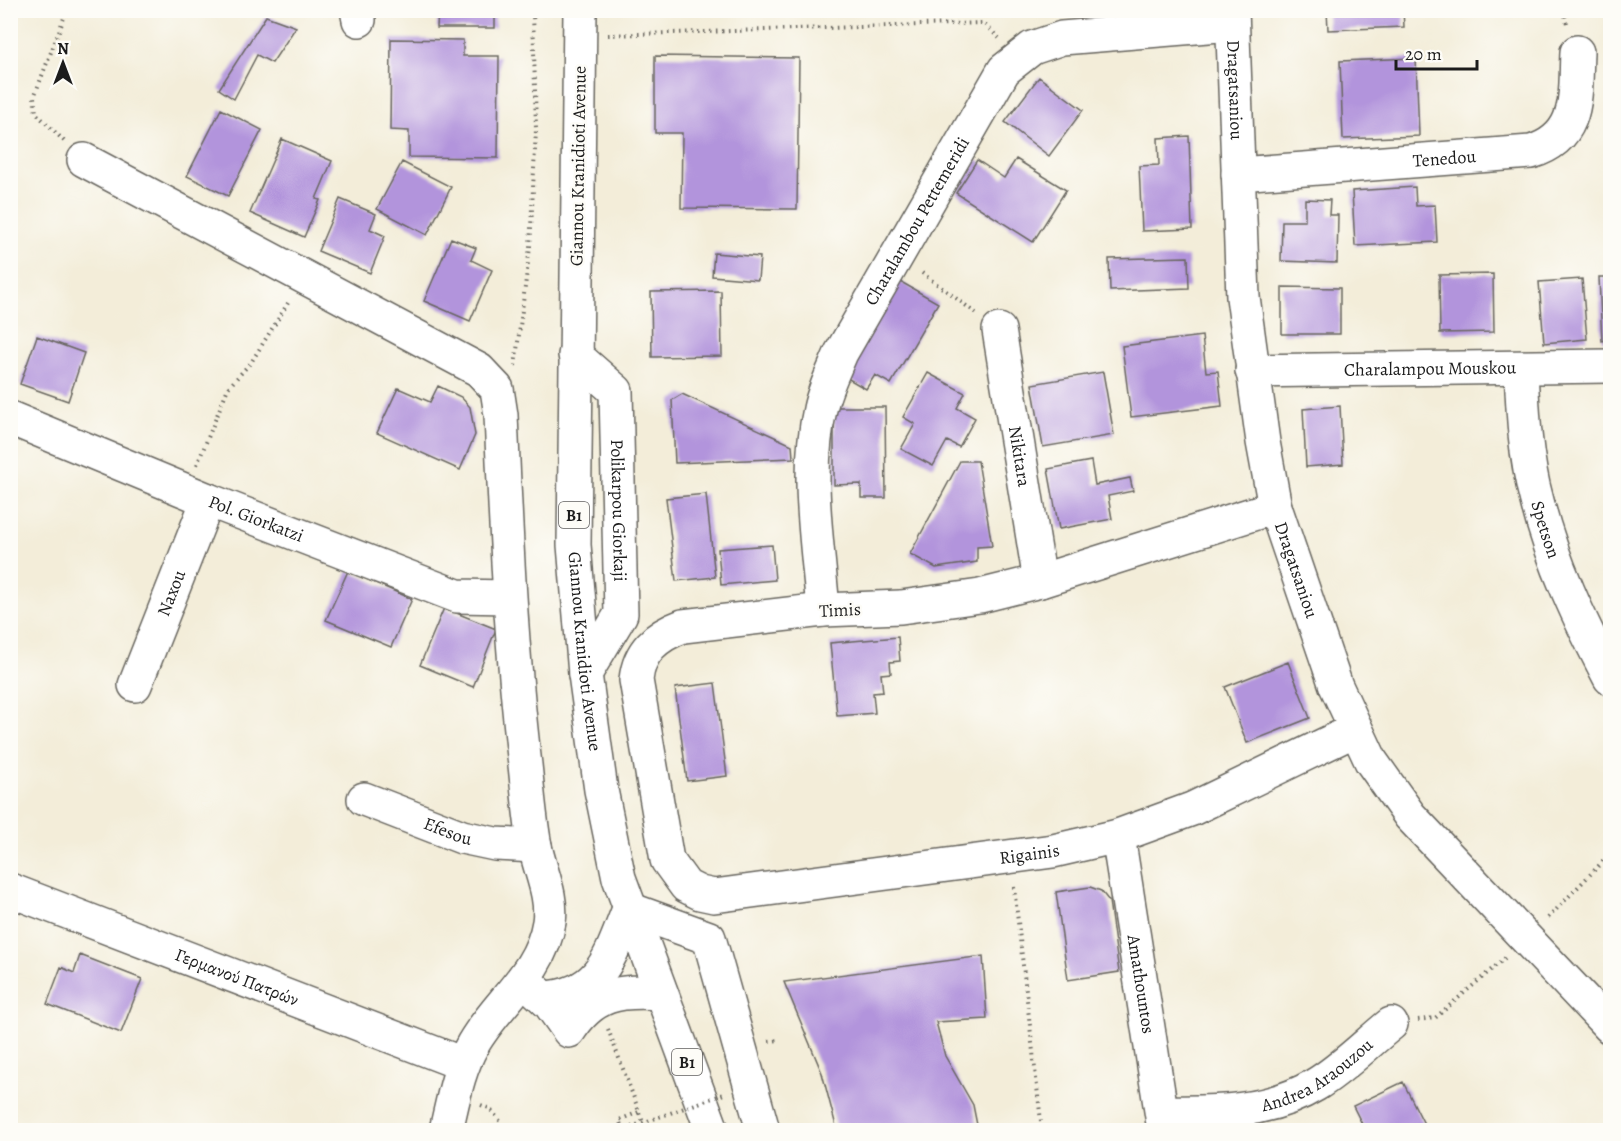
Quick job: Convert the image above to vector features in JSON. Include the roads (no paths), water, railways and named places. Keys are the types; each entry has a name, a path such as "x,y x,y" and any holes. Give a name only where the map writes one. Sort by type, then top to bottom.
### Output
{"street":[{"name":"Charalambou Pettemeridi","path":"823,610 814,466 820,408 841,354 1004,70 1018,56 1032,48 1062,38 1232,17"},
{"name":"Dragatsaniou","path":"1232,17 1243,297 1252,371 1275,507 1336,686 1371,761 1410,816 1611,1027"},
{"name":"Giannou Kranidioti Avenue","path":"580,23 574,545 585,674 610,840 629,909 712,1131"},
{"name":"Tenedou","path":"1238,174 1531,152 1541,148 1563,132 1572,114 1577,52"},
{"path":"84,160 480,370 497,389 501,416 508,597 535,846 550,906 549,921 534,989"},
{"name":"Nikitara","path":"999,330 1040,582"},
{"name":"Polikarpou Giorkaji","path":"575,355 616,391 621,614 585,674"},
{"name":"Charalampou Mouskou","path":"1252,371 1521,370 1611,366"},
{"name":"Spetson","path":"1521,370 1525,434 1542,520 1564,583 1611,678"},
{"name":"Pol. Giorkatzi","path":"10,418 197,495 457,596 508,597"},
{"name":"Naxou","path":"135,685 197,495"},
{"name":"Timis","path":"686,886 672,871 665,850 636,680 643,655 652,642 666,632 683,626 823,610 902,607 980,596 1040,582 1275,507"},
{"name":"Rigainis","path":"686,886 700,893 727,895 1053,851 1118,836 1192,809 1355,730"},
{"name":"Efesou","path":"364,799 462,837 495,844 535,846"},
{"name":"Amathountos","path":"1118,836 1163,1121"},
{"name":"Γερμανού Πατρών","path":"10,890 463,1064"},
{"path":"446,1131 463,1064 488,1021 534,989 572,994 590,984 608,958 629,909 709,938 763,1131"},
{"path":"534,989 569,1031 584,1011 597,1001 615,994 661,993"},
{"name":"Andrea Araouzou","path":"1163,1121 1226,1112 1297,1095 1317,1084 1391,1024"}]}
